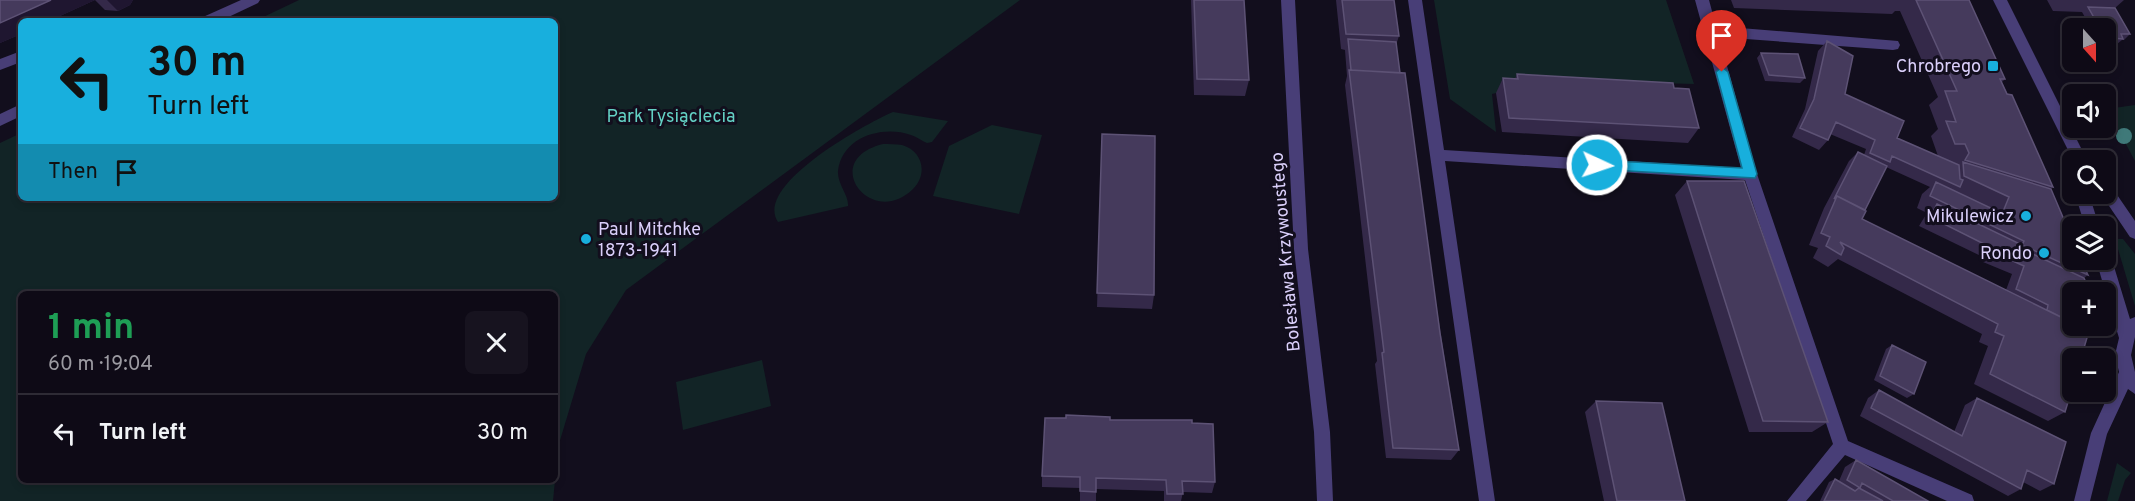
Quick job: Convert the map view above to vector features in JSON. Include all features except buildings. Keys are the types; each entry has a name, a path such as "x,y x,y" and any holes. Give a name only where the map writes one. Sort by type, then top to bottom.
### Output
{"street":[{"path":"214,18 253,0"},
{"name":"Bolesława Krzywoustego","path":"1288,0 1301,249 1322,432 1325,501"},
{"path":"1415,0 1487,501"},
{"path":"1702,0 1750,174 1842,446 1966,501"},
{"path":"2000,0 2074,150"},
{"path":"1710,31 1893,45"},
{"path":"0,65 18,57"},
{"path":"0,120 18,111"},
{"path":"1436,155 1750,174"},
{"path":"2115,204 2135,233"},
{"path":"2082,501 2099,433 2131,380 2123,353 2130,330 2120,309 2107,270"},
{"path":"1795,501 1842,446"}],"green space":[{"name":"Park Tysiąclecia","path":"299,0 1020,0 626,290 586,354 558,447 558,291 18,291 18,483 555,483 553,501 0,501 0,143 18,134 18,201 558,201 558,18 261,18"},
{"path":"1434,0 1666,0 1694,84 1551,80 1492,94 1496,132 1450,99"},
{"path":"2135,105 2135,161 2116,126 2116,108"},
{"path":"893,112 948,121 932,142 927,143 900,132 865,136 847,150 841,159 838,171 848,206 778,222 775,207 782,191 797,174 816,157 839,142"},
{"path":"992,125 1042,135 1019,214 933,196 949,146"},
{"path":"883,144 902,145 915,152 922,170 921,177 913,189 897,199 881,202 868,197 858,188 853,176 854,164 864,152"},
{"path":"2116,239 2123,239 2135,254 2135,306"},
{"path":"762,360 771,406 683,430 676,382"},
{"path":"2117,463 2131,473 2125,480 2118,501 2107,501"}],"place":[{"name":"Chrobrego","path":"1993,66"},
{"name":"Mikulewicz","path":"2026,216"},
{"name":"Paul Mitchke 1873-1941","path":"586,239"},
{"name":"Rondo","path":"2044,253"}],"route":[{"path":"1597,165 1750,174 1722,72"}]}
